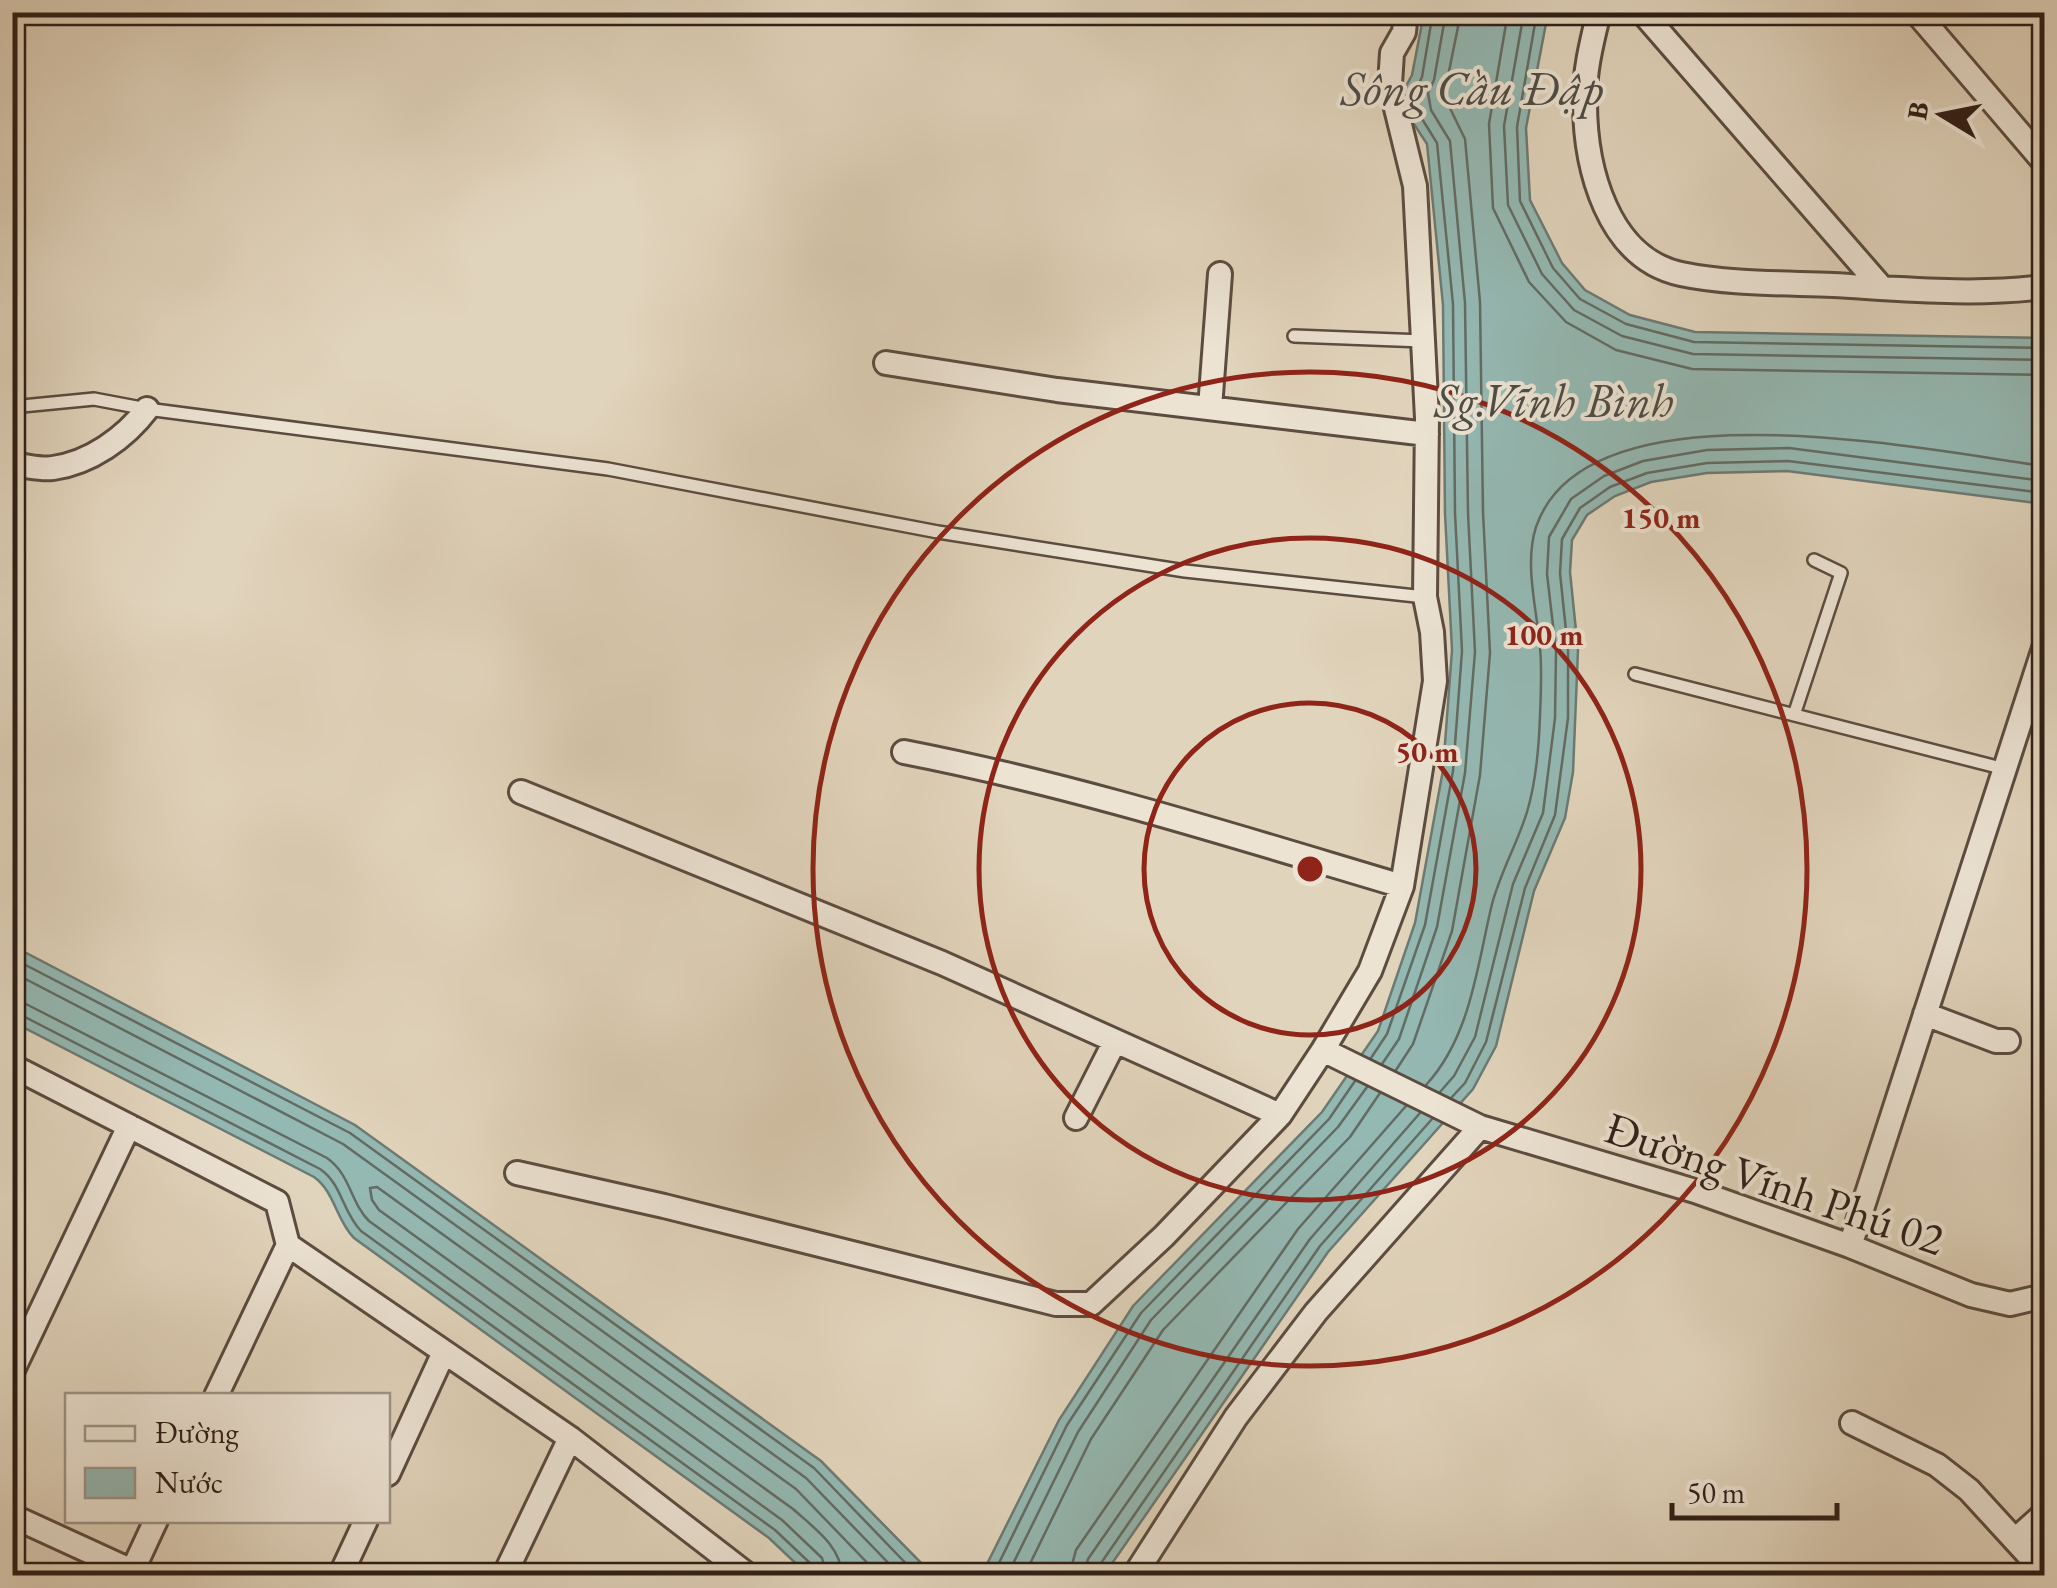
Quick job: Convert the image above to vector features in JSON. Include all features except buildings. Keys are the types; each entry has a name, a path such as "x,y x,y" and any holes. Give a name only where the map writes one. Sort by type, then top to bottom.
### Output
{"street":[{"path":"517,1173 1056,1304 1091,1304 1164,1236 1280,1115 1370,970 1402,886 1435,682 1426,598 1427,434 1416,186 1390,84 1392,53 1404,32 1406,12"},
{"path":"1599,12 1584,98 1587,142 1601,198 1623,238 1650,260 1679,274 1882,288 1998,293 2044,287"},
{"path":"1642,12 1882,288"},
{"path":"1916,12 2044,162"},
{"path":"1210,408 1220,274"},
{"path":"886,363 1057,390 1427,434"},
{"path":"12,465 52,468 76,462 134,426 146,409"},
{"path":"1850,1246 2044,648"},
{"path":"904,752 1104,797 1402,886"},
{"path":"521,792 942,963 1280,1115"},
{"path":"1926,1014 2008,1042"},
{"path":"1076,1118 1115,1042"},
{"name":"Đường Vĩnh Phú 02","path":"1323,1050 1472,1124 1695,1192 1983,1298 2010,1304 2044,1296"},
{"path":"12,1066 276,1202 288,1245 570,1438 748,1576"},
{"path":"1134,1576 1236,1417 1316,1312 1472,1124"},
{"path":"12,1372 129,1126"},
{"path":"217,1393 288,1245"},
{"path":"390,1470 444,1352"},
{"path":"1852,1424 1937,1465 1969,1490 2044,1572"},
{"path":"504,1576 570,1438"},
{"path":"2015,1540 2044,1514"},
{"path":"12,1516 131,1574 155,1523"},
{"path":"340,1576 365,1523"}],"lane":[{"path":"1294,336 1424,341"},
{"path":"12,407 94,399 608,469 938,532 1186,571 1426,598"},
{"path":"1794,715 1842,572 1814,560"},
{"path":"1635,674 2005,769"}],"water":[{"path":"1424,13 1548,13 1526,128 1530,200 1562,263 1585,290 1630,315 1695,332 2044,338 2044,504 1787,471 1707,473 1651,482 1615,496 1587,515 1572,540 1570,572 1578,650 1573,772 1565,818 1534,891 1496,1046 1473,1089 1328,1252 1104,1575 974,1576 987,1564 1059,1420 1133,1306 1322,1112 1378,1031 1415,923 1443,770 1452,650 1445,514 1443,305 1427,144 1410,118 1405,88 1412,75"},
{"path":"13,946 355,1125 821,1461 933,1575 808,1575 769,1538 354,1238 327,1190 314,1177 13,1022"}],"water label":[{"name":"Sông Cầu Đập","path":"1472,88"},
{"name":"Sg.Vĩnh Bình","path":"1554,400"}]}
